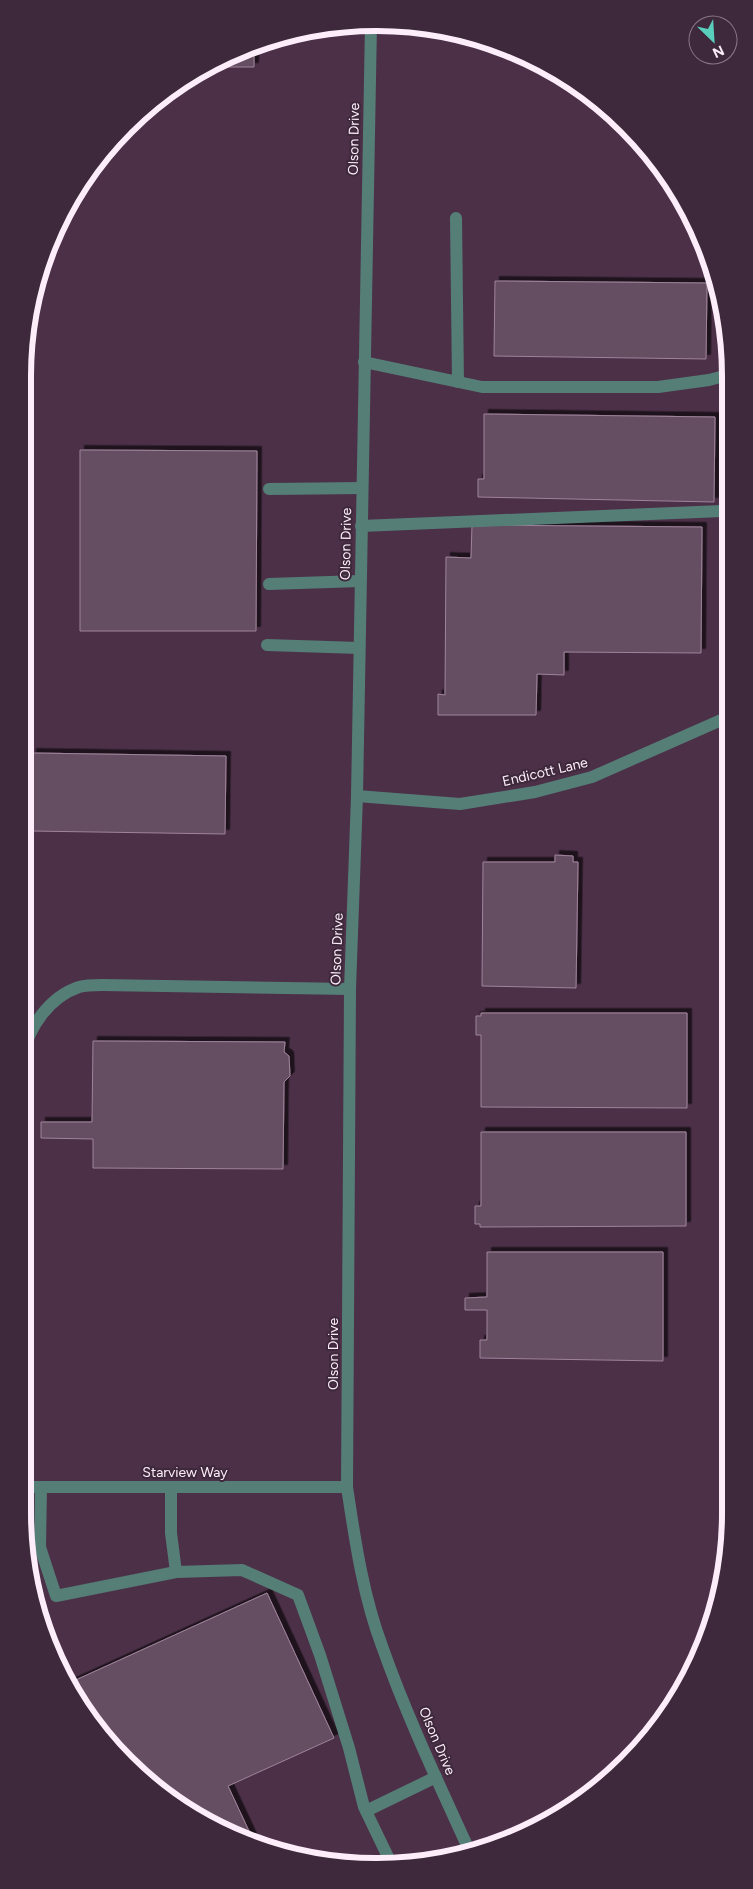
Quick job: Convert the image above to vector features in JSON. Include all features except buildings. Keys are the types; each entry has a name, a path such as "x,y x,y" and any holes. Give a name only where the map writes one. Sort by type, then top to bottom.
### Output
{"street":[{"name":"Olson Drive","path":"371,31 357,796 350,989 347,1487 357,1553 381,1645 436,1777 467,1846"},
{"path":"456,218 458,382"},
{"path":"364,362 482,387 658,387 722,377"},
{"path":"269,489 362,488"},
{"path":"361,526 722,511"},
{"path":"269,584 360,581"},
{"path":"267,645 359,648"},
{"name":"Endicott Lane","path":"357,796 460,804 535,792 592,777 722,720"},
{"path":"31,1034 40,1016 58,997 80,986 350,989"},
{"name":"Starview Way","path":"31,1487 347,1487"},
{"path":"42,1487 40,1547 56,1596 176,1572 242,1570 298,1595 320,1655 366,1811 388,1857"},
{"path":"171,1487 170,1533 176,1572"},
{"path":"366,1811 436,1777"}],"shaded area":[{"path":"376,31 399,32 422,34 466,43 529,67 568,89 621,132 636,149 664,185 686,224 710,287 719,331 722,376 722,1512 719,1558 710,1602 686,1665 664,1704 621,1757 568,1800 529,1822 466,1846 422,1855 399,1857 376,1858 331,1855 287,1846 224,1822 185,1800 132,1757 89,1704 67,1665 43,1602 34,1558 32,1535 31,376 34,331 43,287 67,224 89,185 103,166 132,132 149,117 185,89 204,78 224,67 266,50 287,43 331,34"}]}
